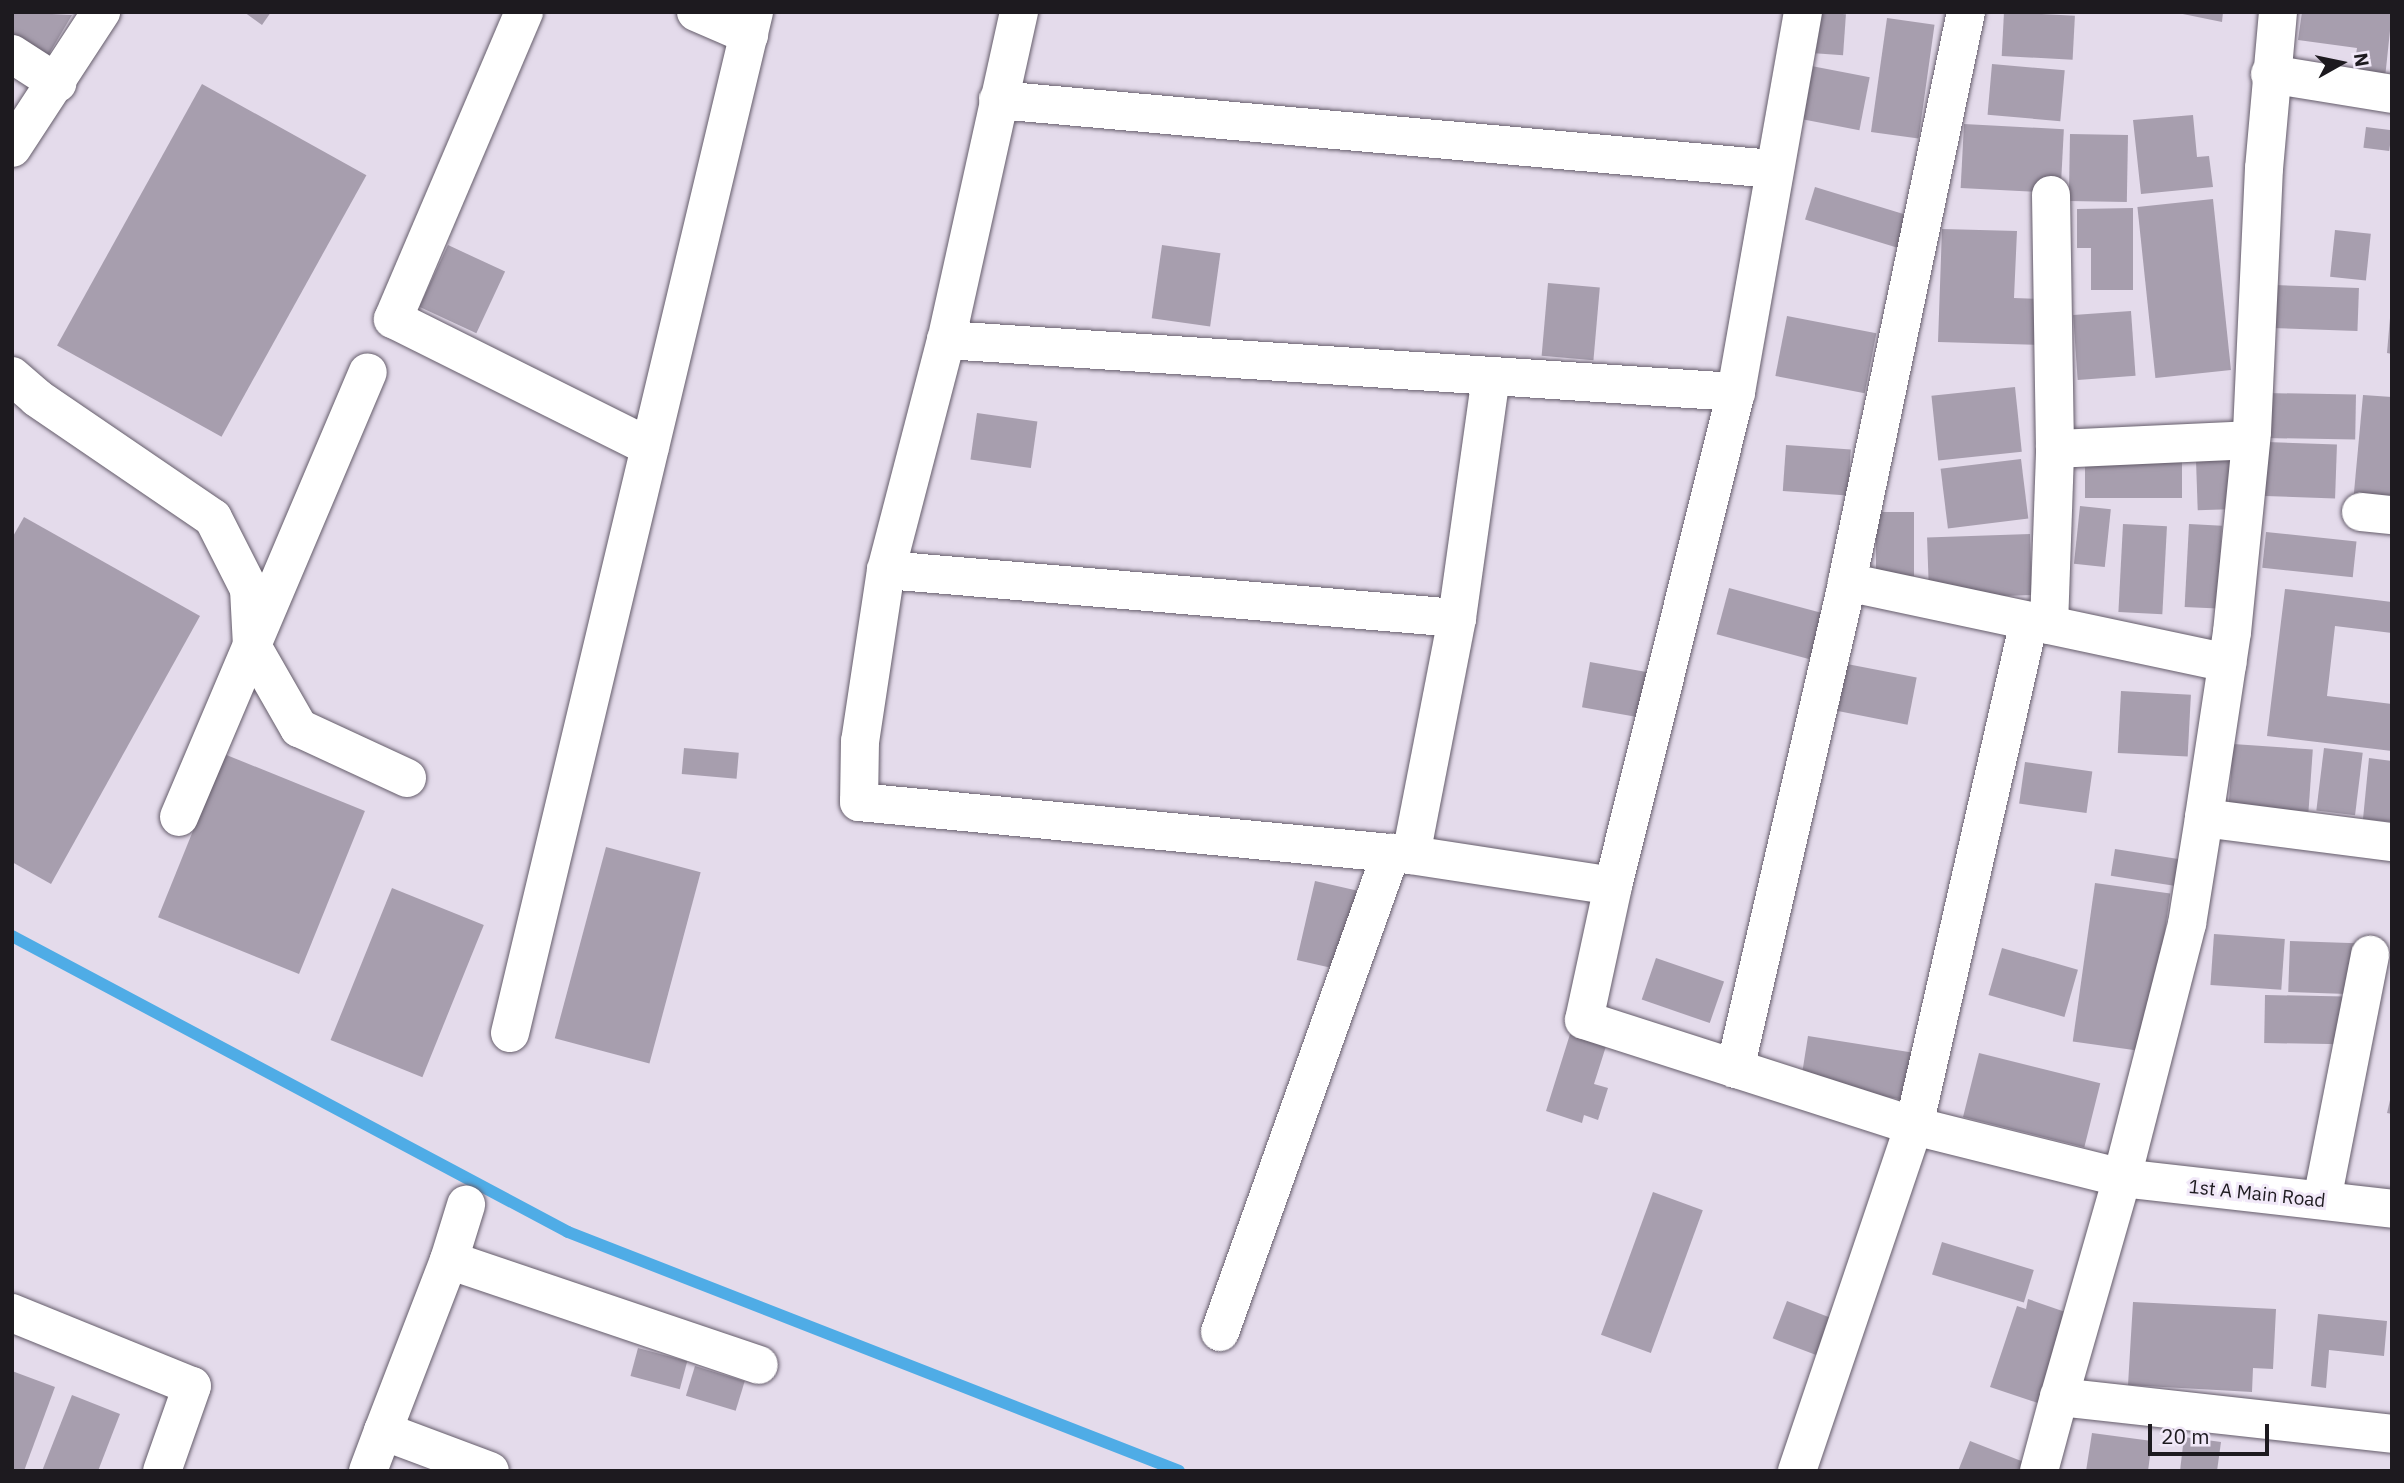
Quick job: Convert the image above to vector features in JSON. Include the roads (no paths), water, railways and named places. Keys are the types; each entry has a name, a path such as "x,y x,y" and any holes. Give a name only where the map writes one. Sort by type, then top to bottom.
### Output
{"street":[{"path":"12,148 102,12"},
{"path":"524,12 393,319 650,447"},
{"path":"510,1033 751,24 696,12"},
{"path":"1019,12 946,340 886,570 860,741 859,802 1401,854 1613,886 1736,392 1773,169 1803,12"},
{"path":"1735,1069 1847,582 1966,12"},
{"path":"2039,1471 2123,1178 2187,924 2227,663 2251,440 2270,74 2278,12"},
{"path":"12,54 57,83"},
{"path":"2270,74 2392,94"},
{"path":"998,100 1773,169"},
{"path":"1797,1471 1914,1126 2039,623 2055,449 2051,195"},
{"path":"946,340 1736,392"},
{"path":"178,817 368,372"},
{"path":"12,376 37,398 214,518 249,589 252,646 299,728 407,778"},
{"path":"1220,1332 1401,854 1457,618 1491,376"},
{"path":"2055,449 2251,440"},
{"path":"886,570 1457,618"},
{"path":"1847,582 2227,663"},
{"path":"2204,818 2392,842"},
{"name":"1st A Main Road","path":"1613,886 1584,1020 1914,1126 2123,1178 2392,1209"},
{"path":"2322,1200 2370,955"},
{"path":"368,1471 449,1260 466,1205"},
{"path":"449,1260 759,1364"},
{"path":"12,1313 192,1386 162,1471"},
{"path":"2059,1396 2392,1434"},
{"path":"383,1432 490,1471"}],"waterway":[{"path":"12,936 568,1232 1179,1471"}]}
